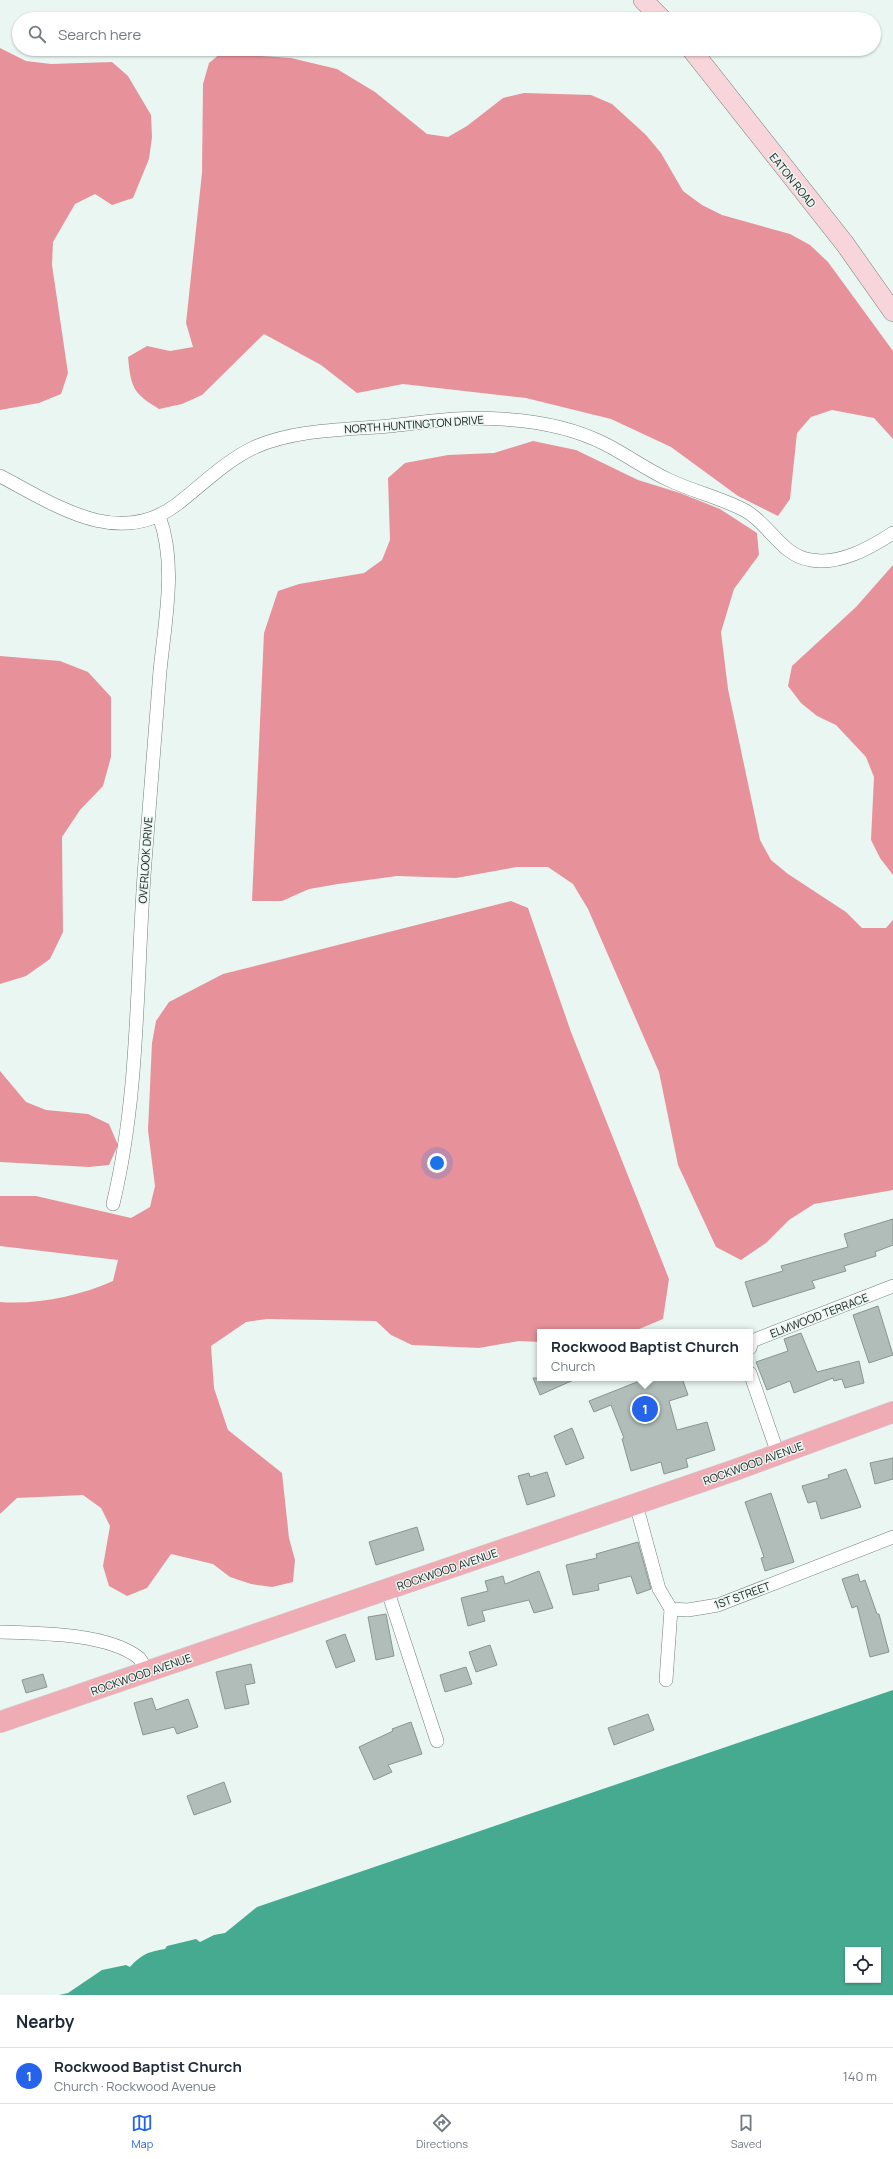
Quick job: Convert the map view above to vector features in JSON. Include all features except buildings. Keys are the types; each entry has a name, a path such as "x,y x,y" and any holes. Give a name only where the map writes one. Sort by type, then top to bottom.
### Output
{"main road":[{"name":"ROCKWOOD AVENUE","path":"0,1722 636,1504 893,1412"}],"street":[{"path":"643,0 655,12"},
{"name":"EATON ROAD","path":"697,56 846,244 893,312"},
{"name":"NORTH HUNTINGTON DRIVE","path":"0,476 63,507 100,522 127,524 159,516 236,458 271,441 318,432 477,418 528,422 585,435 666,479 748,513 786,548 810,560 824,561 857,553 893,533"},
{"name":"OVERLOOK DRIVE","path":"113,1204 120,1172 132,1080 144,864 167,590 168,548 159,516"},
{"name":"ELMWOOD TERRACE","path":"753,1341 893,1286"},
{"path":"753,1381 778,1454"},
{"path":"636,1504 659,1589 671,1609 666,1680"},
{"name":"1ST STREET","path":"671,1609 688,1610 718,1605 893,1537"},
{"path":"387,1589 437,1741"},
{"path":"0,1632 82,1637 117,1647 139,1658 148,1671"}],"shaded area":[{"path":"0,48 12,54 12,56 16,56 26,61 51,64 112,62 128,76 151,115 152,137 149,159 133,198 112,205 95,194 75,204 53,242 52,265 68,373 61,394 39,403 0,410"},
{"path":"218,56 262,56 291,58 337,69 375,92 427,134 448,137 467,126 503,98 524,93 591,95 612,104 646,135 661,153 683,191 702,205 722,215 790,234 810,245 828,262 893,351 893,439 874,418 832,410 811,417 797,433 790,499 778,516 738,496 671,447 611,419 526,398 403,384 357,393 321,365 264,334 202,395 182,404 159,409 139,394 135,389 130,376 128,357 147,346 170,351 193,347 186,323 202,173 203,84 209,63"},
{"path":"533,441 576,450 638,480 680,493 720,509 757,533 759,555 734,589 721,632 728,689 760,840 771,860 788,874 846,912 862,928 886,928 893,920 893,1190 814,1204 789,1220 766,1243 741,1260 716,1247 678,1165 659,1072 588,909 573,884 548,867 517,867 456,878 397,876 309,889 282,901 252,901 264,633 278,591 299,584 364,573 382,560 390,540 388,478 405,463 448,455 494,453"},
{"path":"893,565 893,875 880,858 871,840 874,777 866,757 836,725 817,716 801,703 788,686 792,666 856,607"},
{"path":"0,656 60,661 88,672 111,697 111,757 103,786 80,810 62,837 63,932 50,959 26,976 0,984"},
{"path":"511,901 528,908 571,1032 669,1279 663,1319 639,1329 537,1329 537,1342 519,1341 479,1348 412,1345 391,1335 376,1321 267,1319 246,1322 211,1346 214,1388 228,1430 282,1473 289,1538 295,1560 293,1582 272,1587 251,1584 230,1577 213,1564 171,1554 147,1588 127,1596 109,1586 103,1566 110,1526 101,1508 83,1495 17,1498 0,1514 0,1302 14,1303 43,1301 86,1291 113,1281 118,1260 0,1246 0,1196 36,1196 131,1218 150,1207 155,1186 148,1130 152,1043 156,1021 169,1002 223,974"},
{"path":"0,1071 26,1102 46,1110 88,1114 109,1124 118,1145 109,1165 89,1167 0,1162"},
{"path":"893,1690 893,1995 59,1995 68,1993 102,1970 126,1965 130,1967 142,1956 165,1949 167,1946 196,1939 200,1942 214,1935 225,1933 257,1907"}],"place":[{"name":"Rockwood Baptist Church","path":"645,1409"}]}
